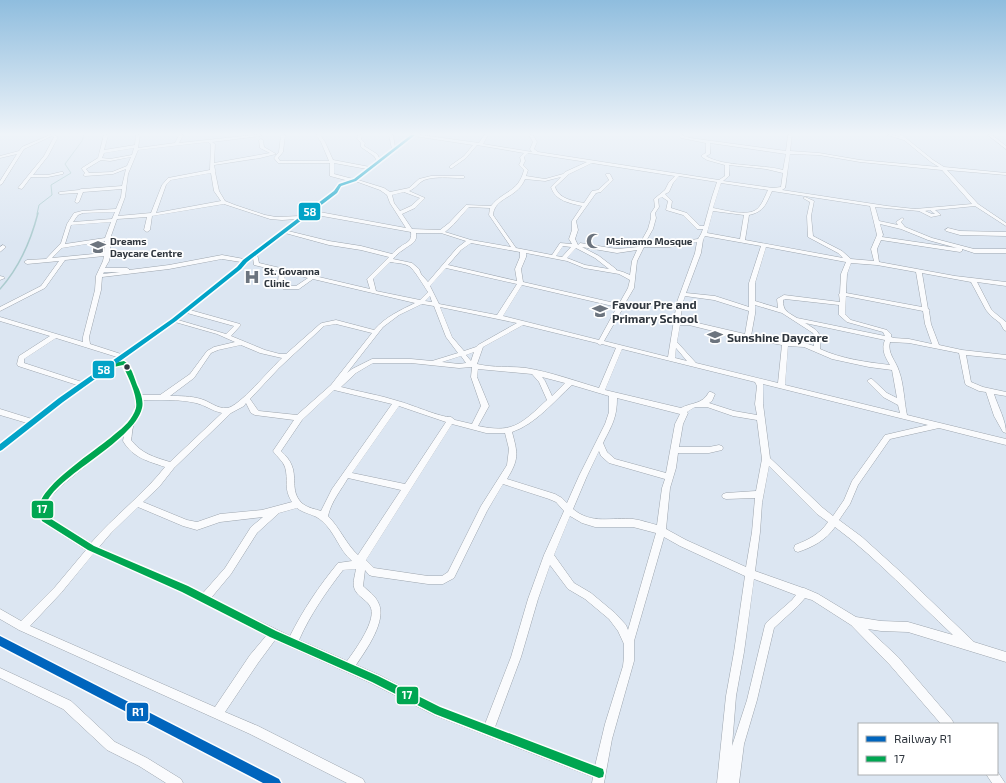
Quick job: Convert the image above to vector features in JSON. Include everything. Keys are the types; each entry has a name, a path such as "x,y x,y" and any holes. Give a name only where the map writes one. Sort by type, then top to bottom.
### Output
{"street":[{"path":"0,184 8,172"},
{"path":"20,188 32,172"},
{"path":"86,172 87,173 85,175 116,172"},
{"path":"88,344 86,337 98,290 99,276 103,270 107,254 108,239 118,210 127,172"},
{"path":"147,230 164,184 170,179 211,172"},
{"path":"214,172 214,187 225,202"},
{"path":"332,172 332,175 382,189 389,194 412,233 410,244 400,249 370,278 374,292"},
{"path":"0,448 32,422 186,311 239,268 245,261 255,255 336,192 340,185 353,180 365,172"},
{"path":"441,232 468,206 492,207 518,187 525,172"},
{"path":"524,177 544,180 570,172"},
{"path":"650,172 902,209 920,210 930,208 976,206"},
{"path":"671,360 683,294 698,253 700,240 704,234 719,182 727,176 727,172"},
{"path":"783,188 785,172"},
{"path":"947,172 976,206 1006,225"},
{"path":"981,172 1006,174"},
{"path":"29,176 61,174"},
{"path":"564,174 554,185 555,193 562,198 586,205"},
{"path":"608,175 611,180 598,191 594,192 574,221 575,230 572,239 575,245 596,256 618,272 633,279"},
{"path":"600,343 631,288 633,269 641,246 654,222 653,213 657,208 656,198 667,191 671,182 677,176"},
{"path":"389,194 401,190 411,189 421,180 431,177 462,177"},
{"path":"60,192 124,187"},
{"path":"770,190 783,188 790,193 812,201 810,216 811,237 840,252 849,261"},
{"path":"77,202 81,190"},
{"path":"399,213 413,207 423,198 401,190"},
{"path":"711,209 747,214 755,213 760,209 770,190"},
{"path":"662,194 670,201 668,209"},
{"path":"69,224 152,215 225,202 269,218 291,219 304,217"},
{"path":"872,204 879,238 874,248 877,263"},
{"path":"492,207 491,214 514,248"},
{"path":"920,210 931,216 939,215 930,208"},
{"path":"655,210 668,209 685,214 699,228 706,226"},
{"path":"48,260 62,246 69,224 76,214 80,212 118,210"},
{"path":"310,212 412,233 441,232 470,241 514,248 584,266 618,272"},
{"path":"742,240 747,214"},
{"path":"902,220 898,222 904,229"},
{"path":"876,222 904,229 925,238 974,251"},
{"path":"948,230 960,233 1006,234"},
{"path":"285,232 330,243 361,248 411,264 417,270 418,274 424,279 449,337 473,365"},
{"path":"704,234 849,261 877,263 973,280 1006,284"},
{"path":"879,238 934,247 974,251 1006,251"},
{"path":"62,246 108,239"},
{"path":"553,257 562,244 617,251 641,246 669,245 700,240"},
{"path":"334,388 362,352 374,332 387,320 421,302 444,266 459,249 470,241"},
{"path":"561,259 568,256 575,245"},
{"path":"748,337 753,302 752,283 764,245"},
{"path":"499,317 520,284 518,269 523,257 523,250"},
{"path":"27,262 63,260 107,254"},
{"path":"255,255 255,262 258,265"},
{"path":"99,276 222,257 245,261"},
{"path":"0,309 43,287 63,260"},
{"path":"849,261 844,274 841,311 846,319 885,331 890,338"},
{"path":"239,268 258,265 374,292 499,317 619,348 757,380 1006,442"},
{"path":"444,266 622,306"},
{"path":"103,270 140,270"},
{"path":"282,270 281,282 285,288 297,288 312,277"},
{"path":"919,271 927,310 928,324 936,347"},
{"path":"973,280 995,318 1005,324"},
{"path":"354,287 371,283"},
{"path":"683,294 715,298 752,310"},
{"path":"842,294 927,310"},
{"path":"784,312 780,307 780,299 784,297 842,304"},
{"path":"753,302 784,312 817,335 817,350"},
{"path":"186,311 238,326 227,337"},
{"path":"795,319 962,352 1006,357"},
{"path":"0,320 88,344 122,357"},
{"path":"174,320 227,337 274,356 286,356"},
{"path":"22,627 58,590 91,548 156,485 171,466 228,411 247,399 286,356 322,325 328,323 343,324 374,332"},
{"path":"474,427 485,406 474,377 473,365 478,349 483,343 522,323"},
{"path":"677,323 689,323 785,344 805,344 832,357 894,368"},
{"path":"55,336 21,358 20,364 84,385"},
{"path":"890,338 886,347 896,372 900,403 904,416"},
{"path":"163,397 192,376 209,352 216,348 242,343"},
{"path":"675,343 694,365"},
{"path":"781,386 785,344"},
{"path":"601,391 619,348"},
{"path":"435,362 478,349"},
{"path":"962,352 968,383 990,391 1006,394"},
{"path":"508,430 513,449 511,465 503,481 484,509 451,575 447,578 428,580 372,572 340,540 324,517 310,512 298,504 289,488 290,469 287,461 277,451 300,418 354,371 372,361 435,362 459,366 473,365 535,373 613,395 682,411"},
{"path":"109,366 124,363 127,367 138,397 139,409 130,424 46,495 42,507 46,519 91,548 105,552 273,634 293,641 349,667 438,711 589,768 599,778"},
{"path":"535,373 542,381 550,400"},
{"path":"723,783 731,696 739,652 766,459 759,400 761,388 757,380"},
{"path":"870,381 885,395 900,403"},
{"path":"334,388 397,403 474,427 508,430 521,424 570,383"},
{"path":"990,391 998,416 1006,430"},
{"path":"682,411 687,407 704,403 709,399 710,394"},
{"path":"488,730 516,656 533,599 549,555 568,510 600,444 613,412 613,395"},
{"path":"138,397 163,397 200,401 216,409 228,411"},
{"path":"247,399 254,411 258,414 300,418"},
{"path":"324,517 325,511 335,491 397,403"},
{"path":"704,403 739,414 761,418"},
{"path":"628,641 633,631 661,531 666,488 670,477 679,424 684,413 682,411"},
{"path":"0,412 32,422"},
{"path":"349,667 377,616 375,605 369,596 358,587 362,563 407,488 451,420"},
{"path":"130,424 127,442 134,450 171,466"},
{"path":"798,548 815,541 834,522 847,502 855,483 888,437 937,426"},
{"path":"600,444 604,454 612,461 670,477"},
{"path":"674,450 709,450 718,448"},
{"path":"766,459 798,492 834,522 859,540 971,645"},
{"path":"347,475 407,488"},
{"path":"503,481 552,496 559,500 568,510 577,516 595,523 633,523 661,531 683,543 749,573 804,592 854,622 894,661 947,723"},
{"path":"726,496 760,494"},
{"path":"136,503 197,526 220,518 276,510 298,504"},
{"path":"204,599 228,571 254,530 276,510"},
{"path":"549,555 571,586 588,596 612,616 622,628 628,641 629,664 612,716 599,778"},
{"path":"293,641 300,624 322,588 341,566 362,563"},
{"path":"733,783 738,744 752,700 770,625 795,603 804,592"},
{"path":"0,614 22,627 299,752 359,783"},
{"path":"854,622 908,627 971,645 1006,657"},
{"path":"217,714 254,659 273,634"},
{"path":"0,673 67,705 112,746 177,783"},
{"path":"993,775 999,783"}],"waterway":[{"path":"37,214 39,205 52,195 51,185 71,173 70,172"},
{"path":"0,289 19,263 32,233 38,213"}],"rail line":[{"name":"R1","path":"0,641 275,783"}],"transit line":[{"name":"58","path":"0,448 61,400 174,320 239,268 245,261 336,192 340,185 355,180 366,172"},
{"name":"17","path":"109,366 124,363 127,367 135,387 139,403 139,408 135,419 108,444 72,471 46,496 42,507 45,519 91,548 185,589 273,634 375,679 438,711 599,773"}],"place":[{"name":"Msimamo Mosque","path":"594,241"},
{"name":"Dreams Daycare Centre","path":"98,247"},
{"name":"St. Govanna Clinic","path":"252,277"},
{"name":"Favour Pre and Primary School","path":"600,311"},
{"name":"Sunshine Daycare","path":"715,337"}]}
